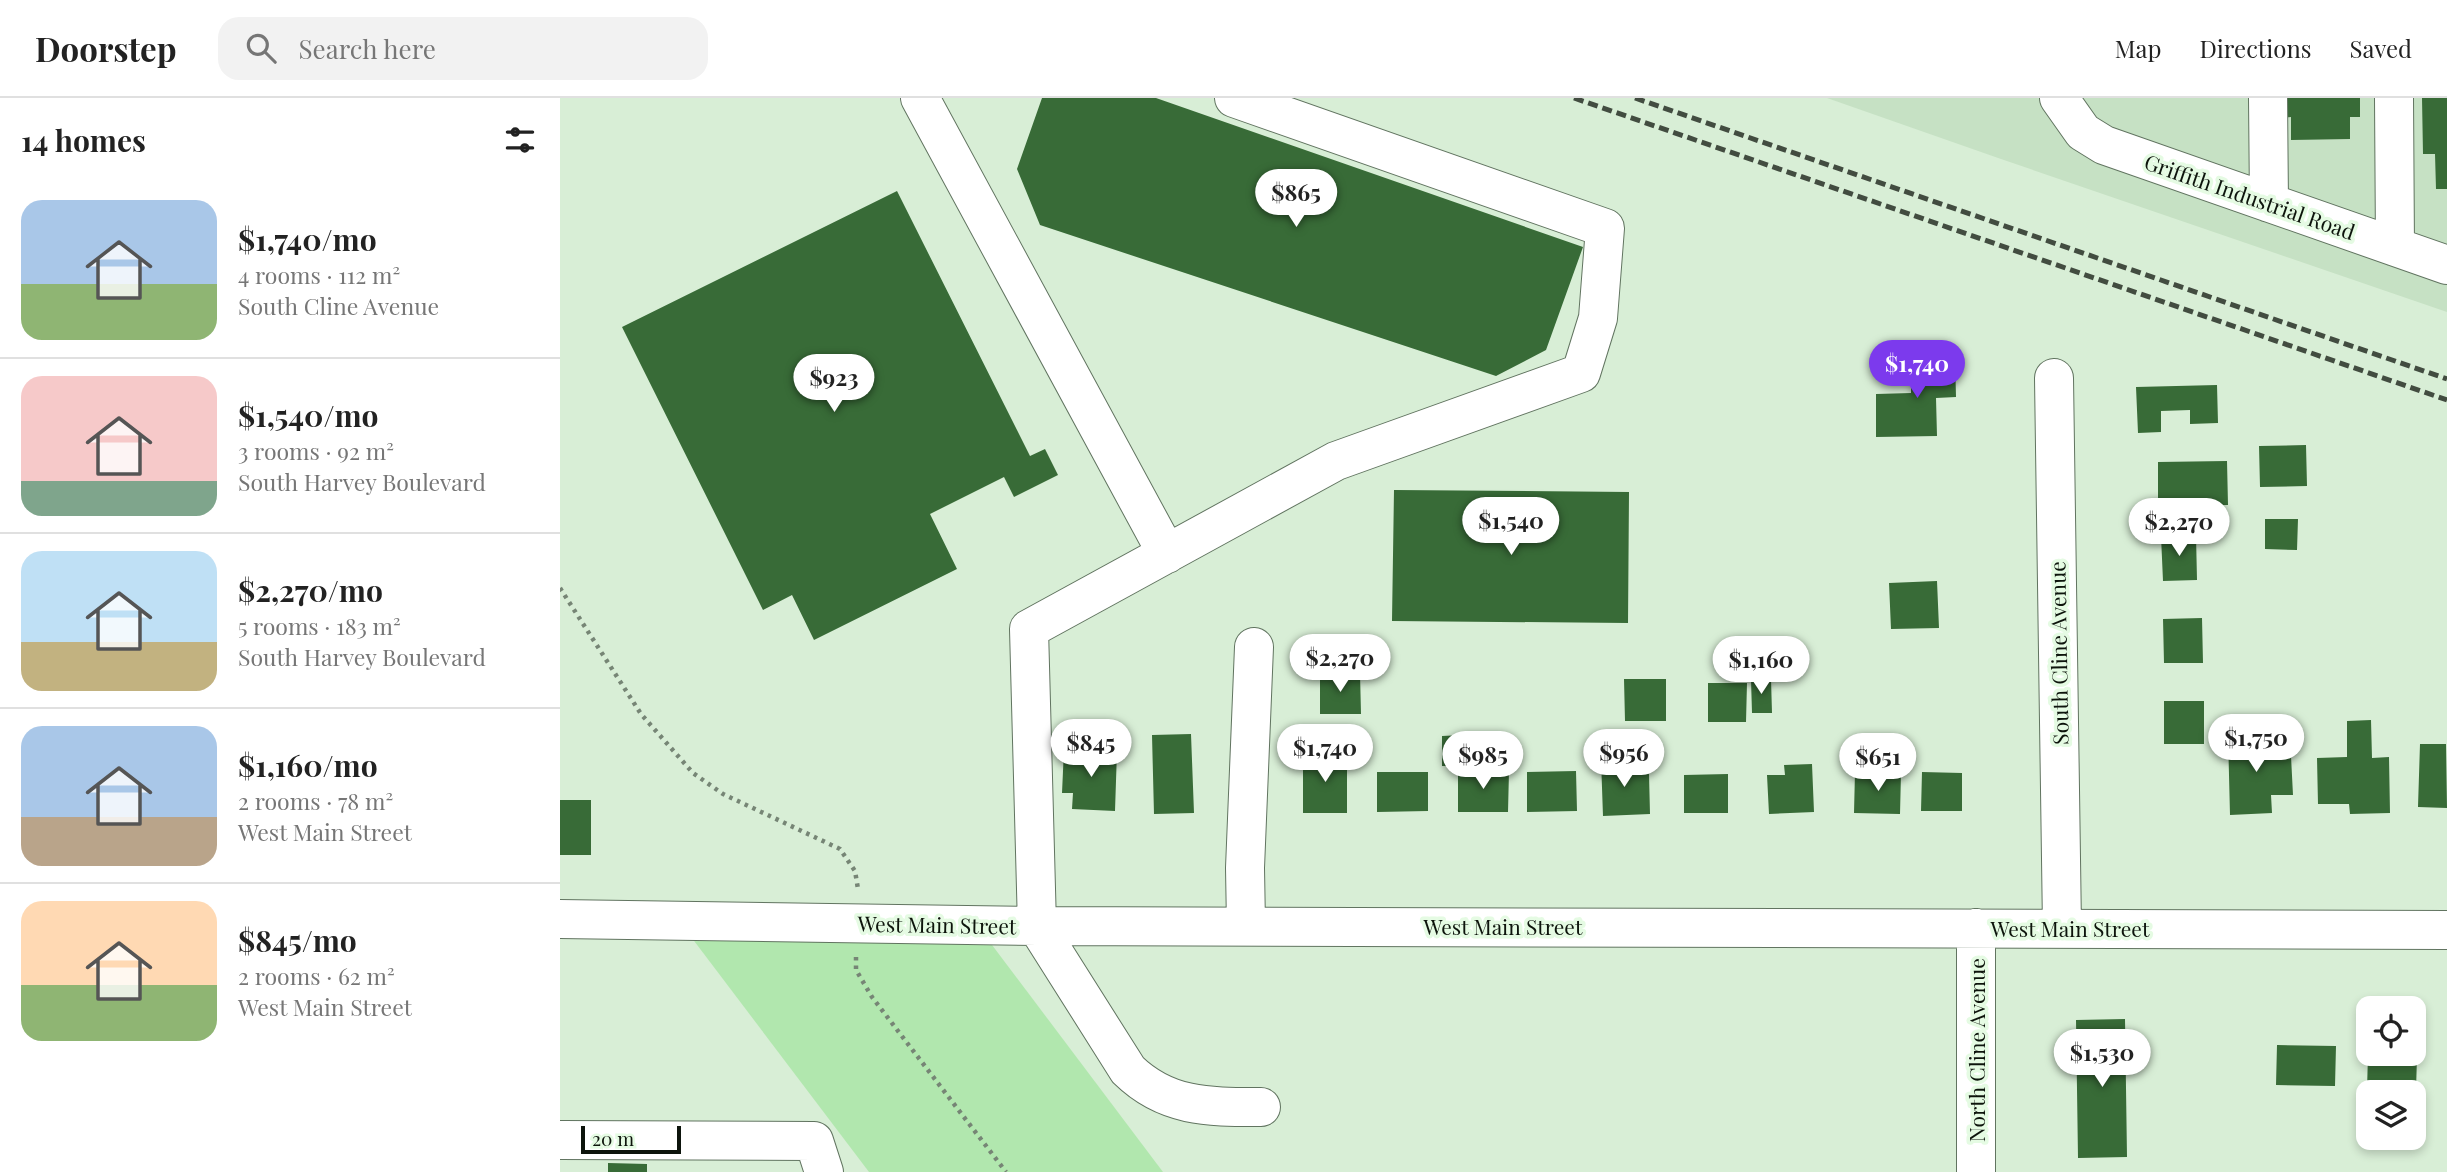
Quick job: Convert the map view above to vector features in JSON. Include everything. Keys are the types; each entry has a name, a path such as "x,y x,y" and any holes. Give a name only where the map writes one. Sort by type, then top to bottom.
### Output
{"street":[{"path":"920,98 1167,554"},
{"path":"1234,98 1605,228 1598,318 1580,373 1336,461 1029,629 1037,926 1128,1070 1143,1085 1161,1094 1204,1107 1261,1107"},
{"path":"2268,98 2269,203"},
{"path":"2393,98 2395,247"},
{"name":"Griffith Industrial Road","path":"2061,103 2083,132 2104,145 2447,265"},
{"name":"South Cline Avenue","path":"2054,378 2062,927"},
{"path":"1246,925 1245,868 1254,647"},
{"name":"West Main Street","path":"560,919 1037,926 2447,930"},
{"name":"North Cline Avenue","path":"1976,928 1976,1172"},
{"path":"560,1140 814,1141 824,1172"}],"path":[{"path":"560,588 641,714 693,773 723,794 840,849 855,871 858,884"},
{"path":"856,970 872,997 1006,1172"}],"shaded area":[{"path":"1827,98 2447,98 2447,312 2001,159"}],"green space":[{"path":"679,921 977,925 1163,1172 869,1172"}],"building":[{"path":"1042,98 1156,98 1583,247 1546,350 1496,376 1040,225 1017,169"},
{"path":"2279,98 2360,98 2360,117 2350,117 2350,139 2291,140 2291,117 2280,118"},
{"path":"2422,98 2447,98 2447,189 2436,189 2435,154 2423,154"},
{"path":"897,191 1030,456 1045,449 1058,475 1014,497 1004,477 930,514 957,569 814,640 792,595 763,610 622,327"},
{"path":"1911,358 1955,358 1956,397 1936,398 1937,436 1876,437 1876,394 1911,393"},
{"path":"2217,385 2218,423 2190,424 2190,410 2161,411 2161,432 2138,433 2136,387"},
{"path":"2306,445 2307,486 2260,487 2259,446"},
{"path":"2227,461 2228,505 2158,506 2158,462"},
{"path":"1394,490 1629,492 1628,623 1392,621"},
{"path":"2265,519 2298,519 2297,550 2265,549"},
{"path":"2196,535 2197,580 2163,581 2161,536"},
{"path":"1937,581 1939,628 1891,629 1889,583"},
{"path":"2202,618 2203,663 2164,663 2163,619"},
{"path":"1320,673 1360,673 1361,714 1320,714"},
{"path":"1624,679 1666,679 1666,721 1625,721"},
{"path":"1751,679 1771,679 1772,713 1752,713"},
{"path":"1708,683 1747,683 1746,722 1708,722"},
{"path":"2164,701 2204,701 2204,744 2164,744"},
{"path":"2371,720 2372,758 2389,757 2390,813 2350,814 2349,804 2318,804 2317,758 2347,757 2347,721"},
{"path":"1191,734 1194,813 1154,814 1152,735"},
{"path":"2272,734 2272,757 2291,756 2293,795 2271,795 2272,813 2230,815 2228,735"},
{"path":"1463,735 1463,766 1442,766 1442,736"},
{"path":"2420,744 2446,744 2447,808 2418,807"},
{"path":"1064,749 1117,751 1115,811 1072,809 1073,793 1062,793"},
{"path":"1347,754 1347,813 1303,813 1303,755"},
{"path":"1629,758 1629,775 1649,774 1650,814 1603,816 1601,759"},
{"path":"1812,764 1814,812 1769,814 1767,775 1785,775 1784,765"},
{"path":"1458,770 1509,771 1508,812 1458,812"},
{"path":"1576,771 1577,811 1527,812 1527,772"},
{"path":"1377,772 1428,772 1428,811 1377,812"},
{"path":"1855,772 1901,773 1900,814 1854,813"},
{"path":"1922,772 1962,773 1962,811 1921,811"},
{"path":"1728,774 1728,813 1684,813 1684,775"},
{"path":"560,800 591,800 591,855 560,855"},
{"path":"2125,1019 2127,1157 2078,1158 2076,1020"},
{"path":"2277,1045 2336,1046 2335,1086 2276,1085"},
{"path":"2368,1066 2417,1066 2416,1080 2367,1080"},
{"path":"608,1163 647,1164 647,1172 608,1172"}],"railway":[{"path":"1574,98 2447,400"},
{"path":"1635,98 2447,379"}]}
